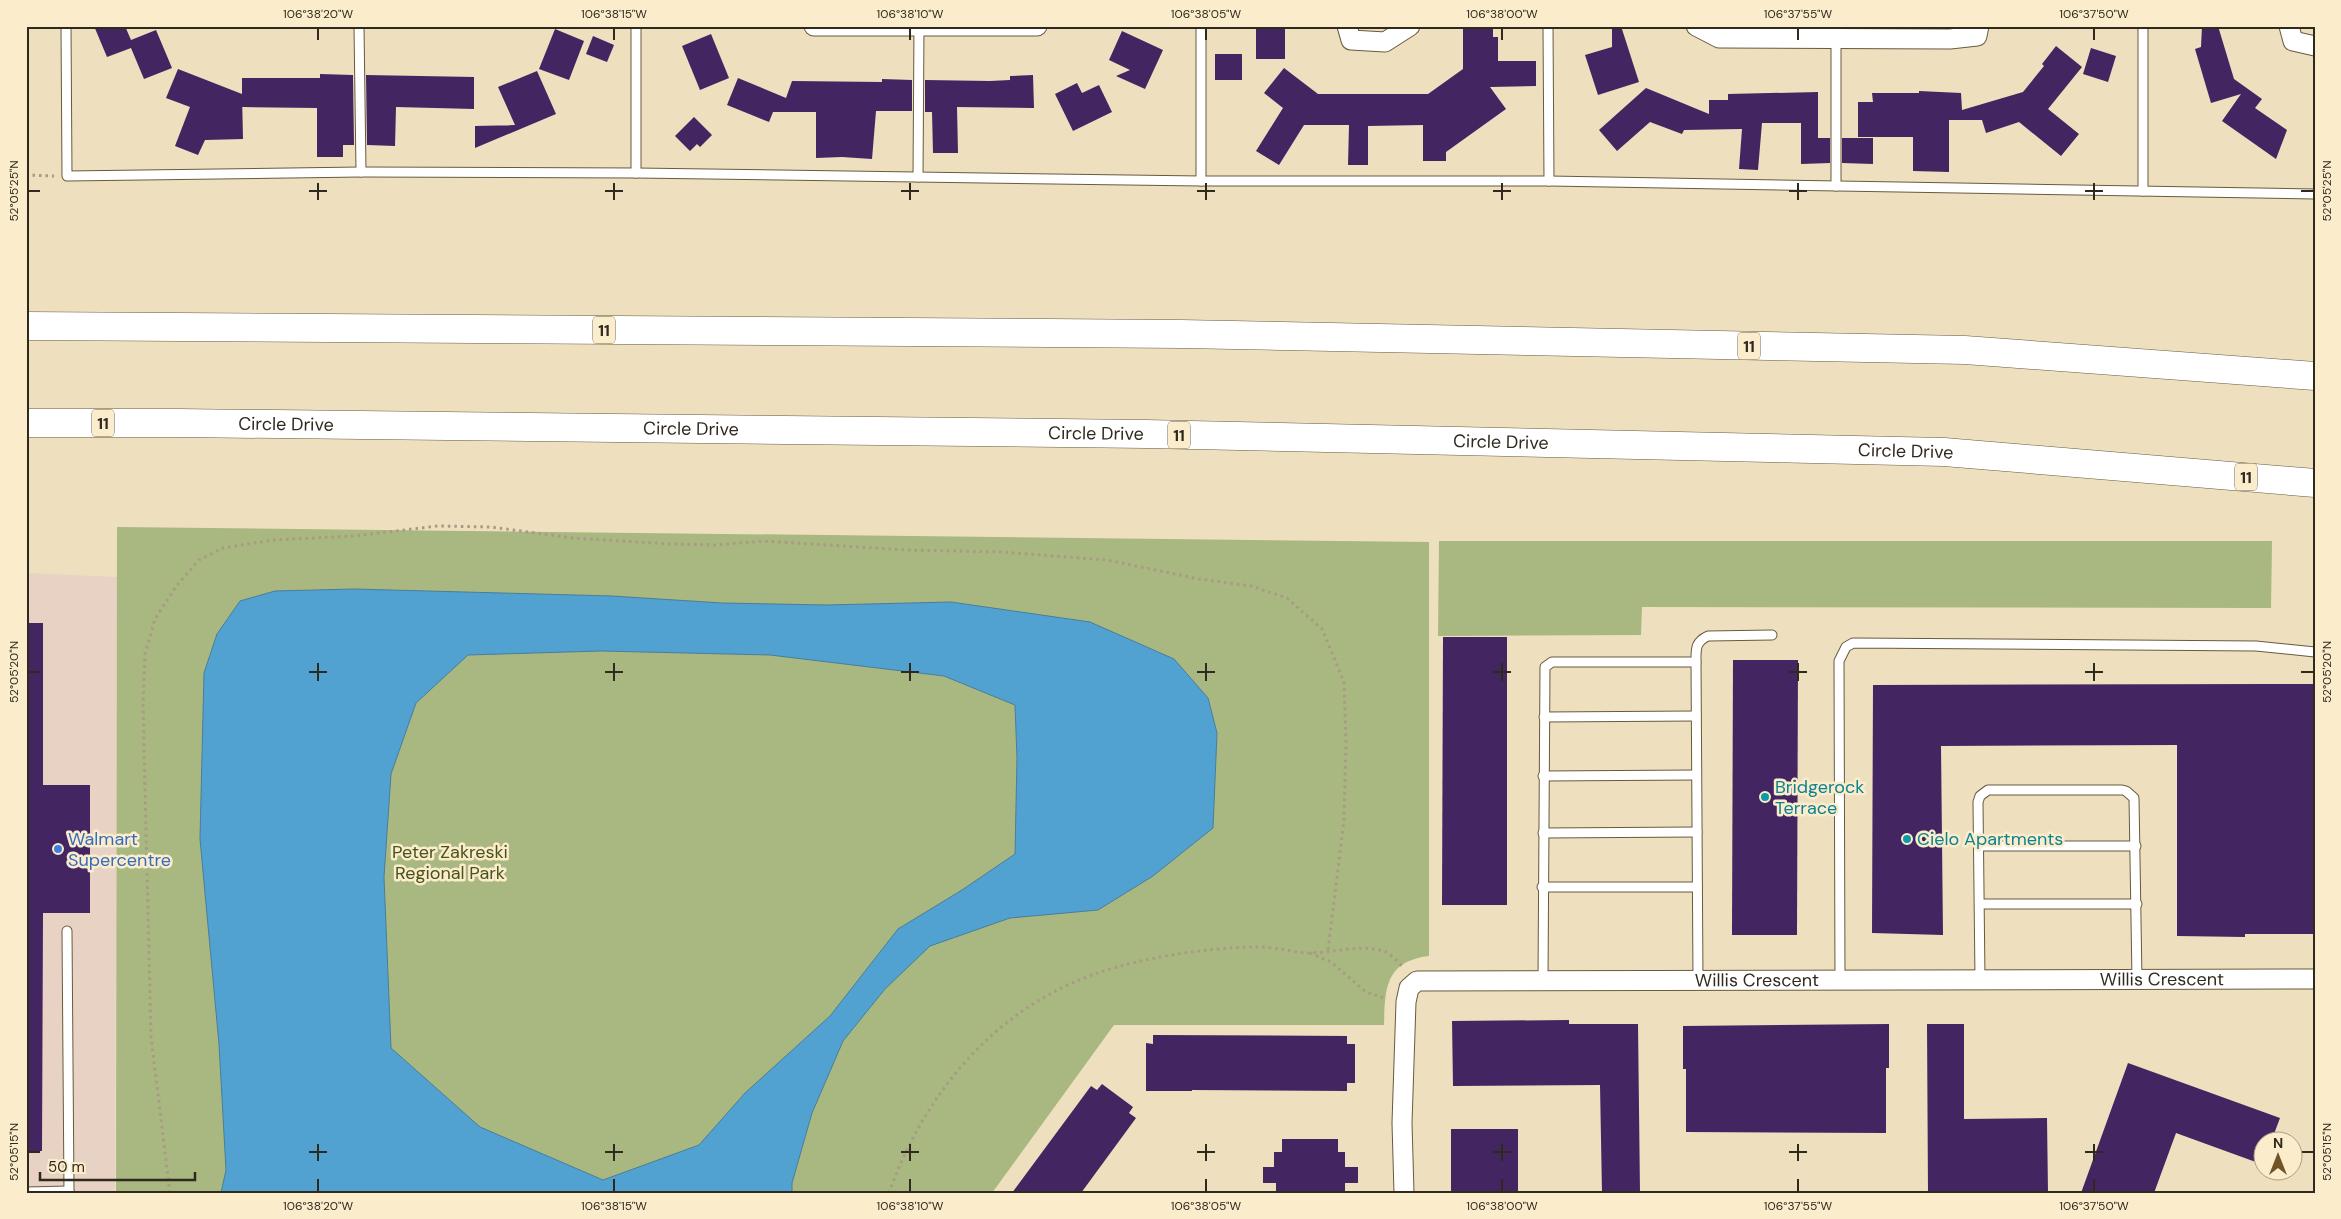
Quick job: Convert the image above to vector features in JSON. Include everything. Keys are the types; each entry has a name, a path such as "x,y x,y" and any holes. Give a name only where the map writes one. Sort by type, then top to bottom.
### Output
{"highway":[{"name":"11","path":"26,326 1347,337 1965,350 2165,367 2315,376"},
{"path":"2165,367 2315,372"},
{"name":"Circle Drive","path":"26,423 180,423 1146,434 1934,452 2315,483"},
{"path":"26,431 180,423"},
{"path":"2177,471 2315,490"}],"street":[{"path":"814,26 1037,26"},
{"path":"1347,26 1351,40 1385,42 1410,26"},
{"path":"1696,26 1719,38 1836,32 1950,39 1977,36 1979,26"},
{"path":"2289,26 2293,41 2315,46"},
{"name":"Willis Crescent","path":"1404,1193 1402,1123 1406,1002 1408,988 1417,981 2315,979"}],"lane":[{"path":"66,26 67,176 361,172 636,173 1201,181 1549,181 2315,194"},
{"path":"359,26 361,172"},
{"path":"636,26 636,173"},
{"path":"918,177 919,26"},
{"path":"1201,26 1201,181"},
{"path":"1548,26 1549,181"},
{"path":"2143,26 2143,191"},
{"path":"1836,32 1836,186"},
{"path":"1698,980 1696,644 1708,636 1772,635"},
{"path":"1840,980 1839,661 1846,647 1853,643 2256,646 2315,652"},
{"path":"1543,980 1544,671 1548,664 1552,662 1696,662"},
{"path":"1544,717 1696,716"},
{"path":"1543,776 1696,775"},
{"path":"1980,980 1978,802 1980,796 1988,790 2126,791 2134,798 2136,804 2137,980"},
{"path":"1543,833 1697,832"},
{"path":"1979,846 2136,846"},
{"path":"1542,887 1697,887"},
{"path":"1980,904 2136,904"},
{"path":"26,1192 69,1192 67,930"}],"path":[{"path":"26,175 67,176"},
{"path":"170,1193 151,1037 143,705 145,654 155,619 176,585 199,560 223,548 273,540 353,536 438,526 491,528 573,538 671,544 716,545 763,541 907,550 1002,552 1107,560 1199,579 1252,586 1288,598 1322,629 1344,682 1346,741 1344,820 1328,951"},
{"path":"889,1193 903,1155 945,1085 970,1055 993,1035 1043,999 1070,984 1108,970 1154,959 1207,950 1258,947 1309,953 1347,949 1385,951 1401,966"},
{"path":"1309,953 1331,962 1366,992 1381,998"}],"shaded area":[{"path":"26,573 117,577 115,1193 26,1193"}],"green space":[{"name":"Peter Zakreski Regional Park","path":"117,527 1429,542 1429,956 1414,959 1404,964 1390,979 1385,1000 1384,1025 1114,1025 992,1193 116,1193"},
{"path":"1439,541 2272,541 2271,608 1642,607 1641,635 1438,636"}],"water":[{"path":"354,589 612,596 722,603 826,605 951,602 1090,622 1174,659 1208,698 1217,733 1213,828 1153,876 1098,910 1010,918 930,946 885,989 843,1041 812,1113 792,1183 792,1193 221,1193 226,1170 219,1044 200,839 204,673 217,634 240,601 275,591","holes":["601,651 770,655 944,676 1015,705 1017,758 1015,854 962,890 898,929 830,1016 745,1093 699,1145 603,1180 480,1127 391,1048 384,877 391,774 416,703 468,655"]}],"building":[{"path":"94,26 125,26 131,40 156,30 172,68 144,79 131,48 107,57"},
{"path":"1256,26 1285,26 1285,59 1256,59"},
{"path":"1463,26 1493,26 1493,37 1498,37 1498,61 1536,61 1536,86 1490,87 1506,109 1446,152 1446,161 1423,161 1423,125 1368,126 1368,165 1348,165 1349,125 1304,125 1279,165 1256,151 1283,108 1264,93 1284,68 1318,94 1428,94 1463,69"},
{"path":"1612,26 1621,26 1639,82 1598,95 1585,55 1612,47"},
{"path":"2202,26 2218,26 2234,79 2262,99 2255,108 2287,130 2276,159 2222,121 2241,94 2211,103 2195,49 2201,47"},
{"path":"555,29 584,41 569,80 539,69"},
{"path":"1122,31 1163,50 1145,89 1116,76 1130,70 1109,60"},
{"path":"711,34 729,78 700,90 682,46"},
{"path":"593,36 614,45 607,62 586,54"},
{"path":"2056,46 2082,67 2048,109 2079,134 2061,156 2019,122 1986,133 1982,120 1949,120 1949,172 1913,171 1913,137 1858,137 1858,102 1873,102 1872,93 1919,93 1919,91 1961,93 1962,110 2023,92 2044,66 2042,64"},
{"path":"2091,48 2116,56 2108,82 2083,74"},
{"path":"1215,54 1242,54 1242,80 1215,80"},
{"path":"178,69 242,94 243,139 205,140 198,155 175,146 190,107 166,98"},
{"path":"537,71 556,114 475,148 475,126 515,125 498,87"},
{"path":"320,74 353,75 354,145 343,145 343,157 317,157 317,108 242,107 242,78 320,78"},
{"path":"366,75 474,77 474,109 396,107 395,146 367,145"},
{"path":"1033,75 1034,108 957,107 958,153 933,153 932,112 925,112 925,80 990,81 1010,80 1010,76"},
{"path":"738,78 786,98 792,81 882,82 882,79 912,80 912,111 876,111 872,159 816,158 816,112 773,112 769,122 727,105"},
{"path":"1077,83 1082,93 1099,85 1112,112 1073,131 1055,94"},
{"path":"1646,88 1709,114 1709,100 1728,100 1728,94 1818,92 1818,138 1830,138 1830,163 1801,164 1801,123 1762,123 1758,170 1739,169 1742,129 1684,130 1682,134 1650,122 1617,151 1599,130"},
{"path":"694,117 712,135 700,147 697,144 690,151 675,136"},
{"path":"1842,138 1873,138 1873,164 1842,163"},
{"name":"Walmart Supercentre","path":"26,623 43,623 43,785 90,785 90,913 43,913 42,1151 26,1151"},
{"path":"1443,637 1507,637 1507,905 1442,905"},
{"name":"Bridgerock Terrace","path":"1733,660 1798,660 1797,935 1732,935"},
{"name":"Cielo Apartments","path":"2315,684 2315,934 2245,934 2245,937 2177,936 2177,745 1941,746 1943,935 1872,933 1873,685"},
{"path":"1569,1020 1569,1024 1638,1024 1640,1193 1602,1193 1600,1085 1453,1086 1452,1021"},
{"path":"1889,1024 1889,1068 1886,1068 1886,1133 1686,1132 1686,1069 1683,1069 1683,1026"},
{"path":"1927,1024 1964,1024 1964,1119 2047,1118 2048,1193 1928,1193"},
{"path":"1153,1035 1347,1036 1347,1044 1355,1044 1355,1083 1347,1083 1347,1091 1146,1091 1146,1043 1153,1044"},
{"path":"2128,1063 2280,1118 2275,1132 2254,1132 2254,1161 2176,1133 2154,1193 2081,1193"},
{"path":"1102,1084 1133,1107 1129,1113 1136,1118 1081,1193 1012,1193 1091,1086 1097,1090"},
{"path":"1451,1129 1518,1129 1518,1193 1451,1193"},
{"path":"1282,1139 1338,1139 1338,1152 1345,1152 1345,1167 1358,1167 1358,1183 1345,1183 1345,1193 1276,1193 1276,1183 1263,1183 1263,1167 1274,1167 1274,1152 1282,1152"}],"place":[{"name":"Bridgerock Terrace","path":"1765,797"},
{"name":"Cielo Apartments","path":"1907,839"},
{"name":"Walmart Supercentre","path":"58,849"}]}
